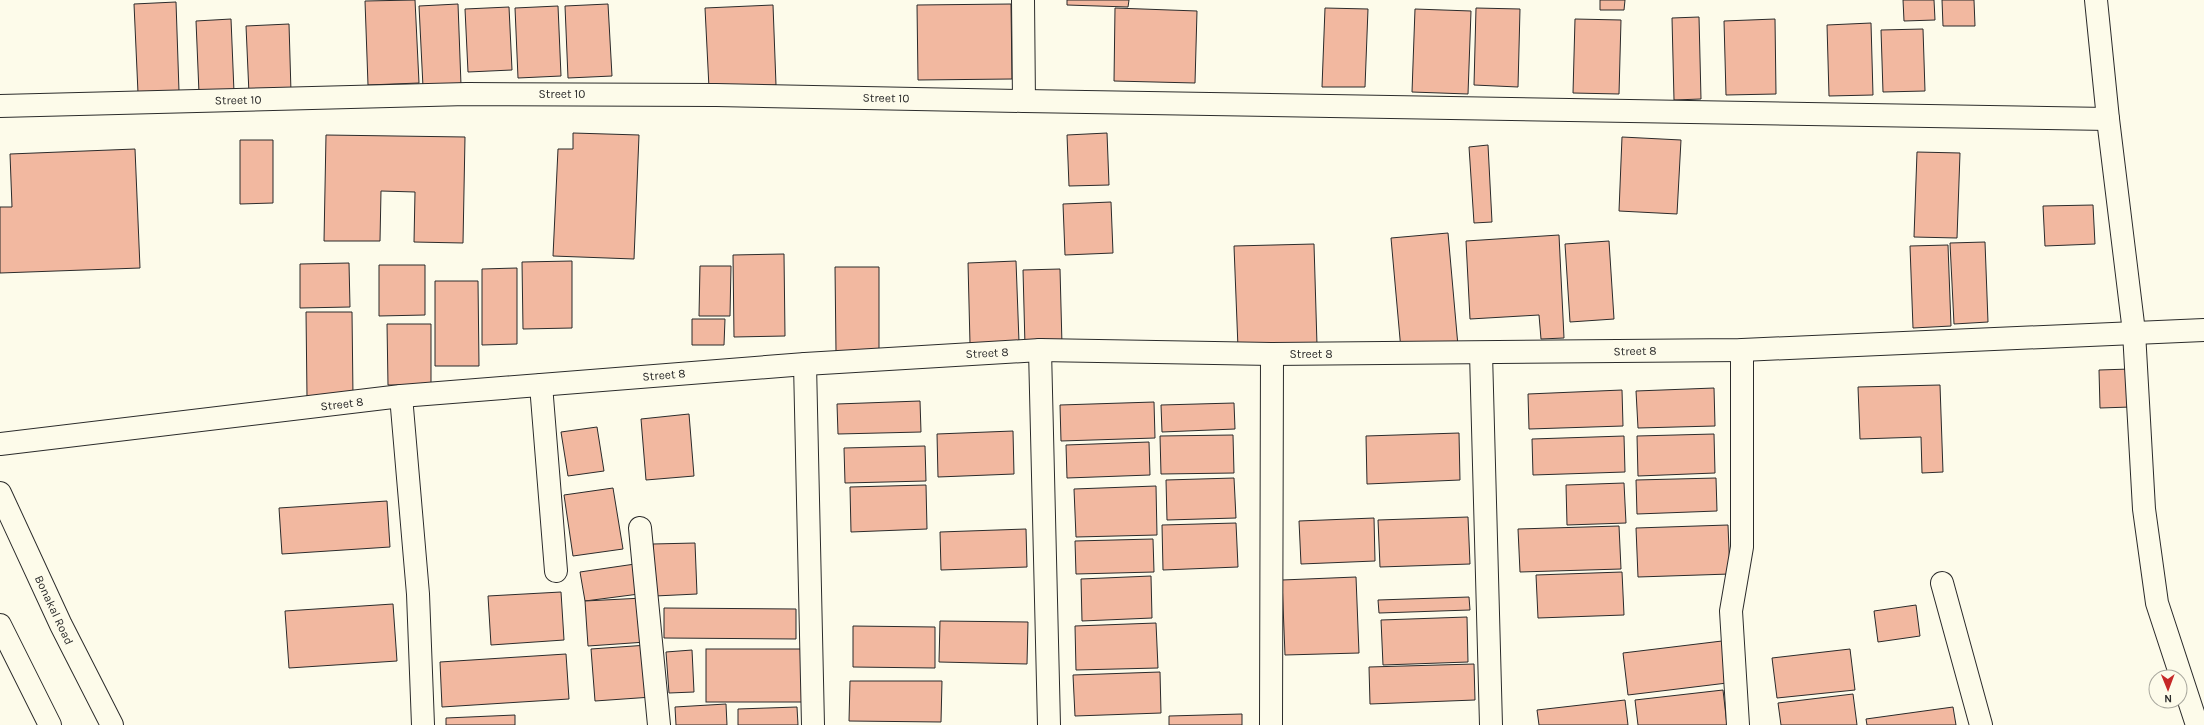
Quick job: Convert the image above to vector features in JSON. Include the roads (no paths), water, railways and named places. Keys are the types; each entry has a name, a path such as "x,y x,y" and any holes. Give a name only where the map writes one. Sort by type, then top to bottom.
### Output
{"street":[{"path":"1023,0 1024,101"},
{"path":"2096,0 2108,119 2134,332 2144,509 2157,602 2197,725"},
{"name":"Street 10","path":"0,106 467,94 716,95 2108,119"},
{"name":"Street 8","path":"0,444 401,396 805,364 1040,350 1272,354 1742,350 2204,330"},
{"path":"1040,350 1048,725"},
{"path":"1738,725 1731,610 1742,547 1742,350"},
{"path":"1481,353 1491,725"},
{"path":"1271,725 1272,354"},
{"path":"805,364 813,725"},
{"path":"541,385 556,571"},
{"path":"401,396 418,594 423,725"},
{"name":"Bonakal Road","path":"0,493 61,625 112,725"},
{"path":"640,528 659,725"},
{"path":"1942,583 1981,725"},
{"path":"0,625 50,725"}]}
